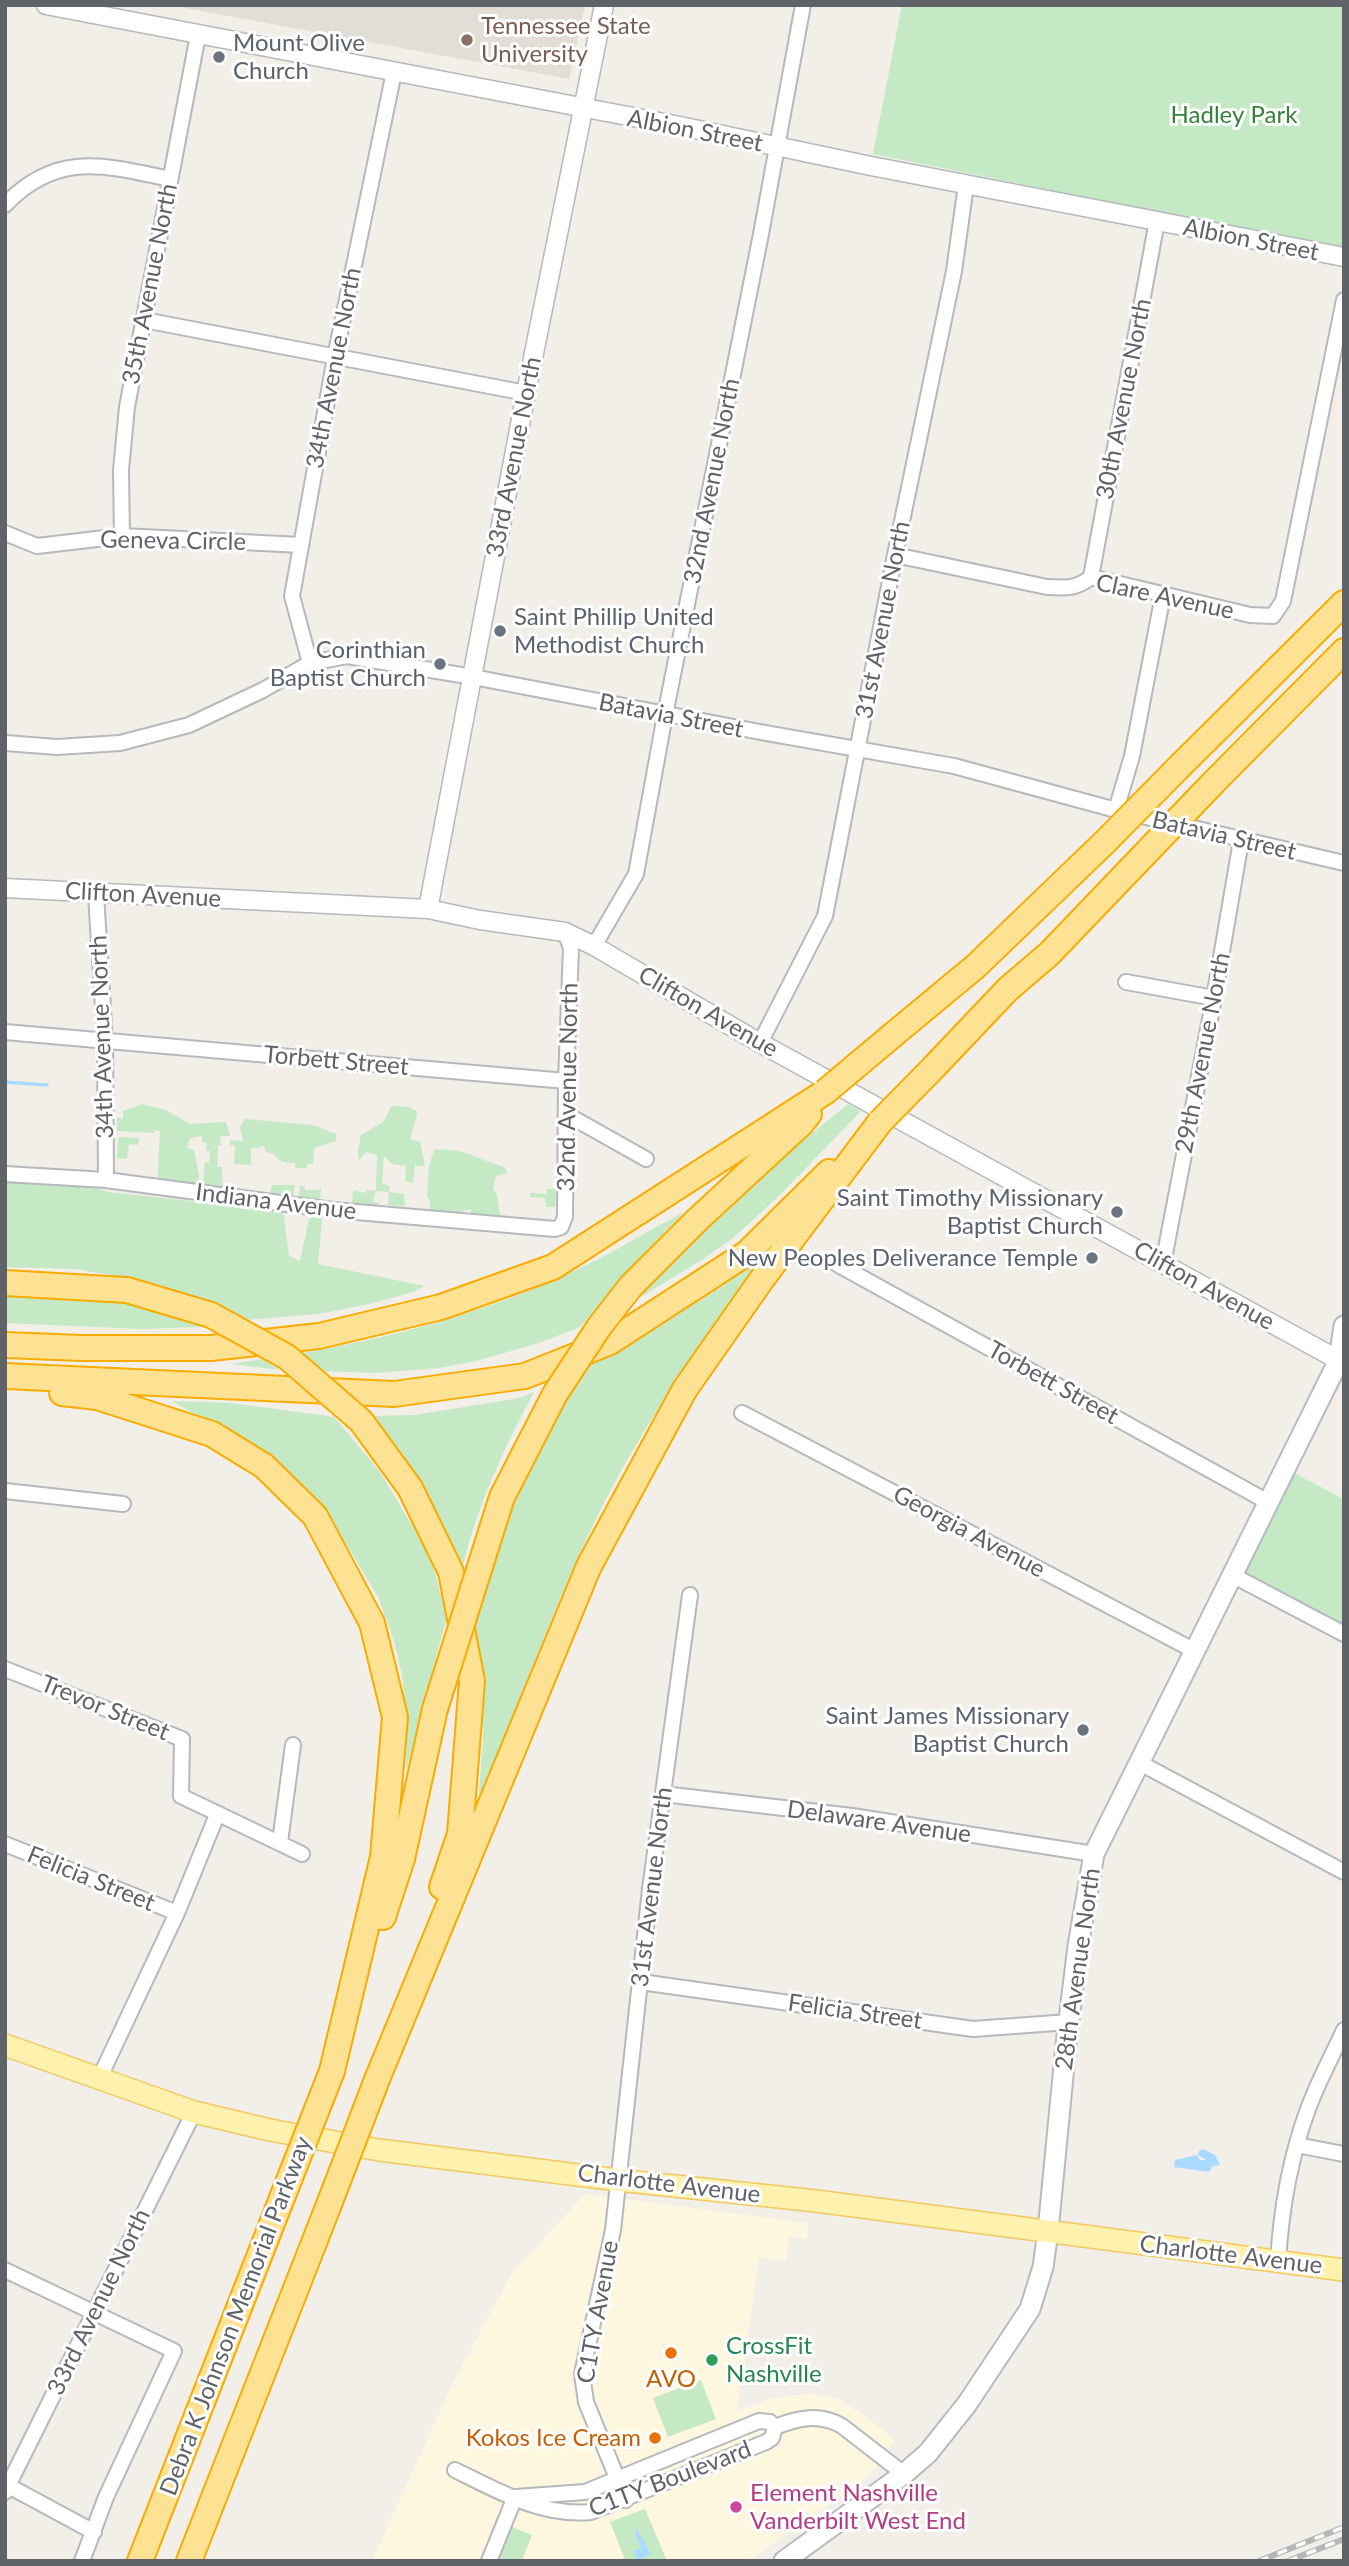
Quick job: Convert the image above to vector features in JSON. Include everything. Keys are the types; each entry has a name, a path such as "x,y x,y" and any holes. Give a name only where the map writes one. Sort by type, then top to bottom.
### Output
{"highway":[{"path":"5,1345 211,1349 319,1336 441,1307 553,1267 824,1092 976,966 1105,842 1344,603"},
{"path":"5,1376 394,1394 525,1376 610,1342 747,1253 880,1122 1008,989 1049,954 1344,651"},
{"path":"332,2071 402,1859 435,1709 502,1497 555,1394 599,1327 631,1286 697,1220 801,1124 824,1092"},
{"path":"378,2077 589,1566 685,1389 762,1279 880,1122"},
{"path":"5,1283 127,1290 211,1315 287,1357 361,1421 410,1488 451,1572 472,1681 460,1834 378,2077"},
{"path":"5,1386 97,1397 212,1434 264,1466 316,1517 372,1623 395,1717 384,1844 332,2071"},
{"name":"Debra K Johnson Memorial Parkway","path":"140,2561 332,2071"},
{"name":"Debra K Johnson Memorial Parkway","path":"189,2561 378,2077"}],"main road":[{"name":"28th Avenue North","path":"784,2561 904,2474 928,2453 967,2404 1030,2309 1043,2267 1078,1946 1094,1854 1268,1502 1341,1362 1344,1326"},
{"name":"Charlotte Avenue","path":"5,2045 194,2112 270,2130 376,2149 618,2180 817,2201 1344,2270"}],"street":[{"name":"Albion Street","path":"46,5 1344,257"},
{"name":"33rd Avenue North","path":"428,909 526,393 604,5"},
{"name":"32nd Avenue North","path":"594,946 636,874 665,715 759,248 803,5"},
{"name":"35th Avenue North","path":"122,536 121,470 127,407 198,35"},
{"name":"34th Avenue North","path":"310,663 292,596 335,357 394,72"},
{"path":"5,205 23,186 69,166 118,167 170,179"},
{"name":"31st Avenue North","path":"760,1043 825,916 895,555 954,271 966,185"},
{"name":"30th Avenue North","path":"1091,577 1157,222"},
{"name":"Clare Avenue","path":"895,555 1046,587 1068,589 1082,585 1091,577 1262,617 1273,616 1283,601 1344,300"},
{"path":"144,320 526,393"},
{"name":"Geneva Circle","path":"5,533 37,546 122,536 301,545"},
{"path":"1116,810 1132,756 1163,595"},
{"name":"Batavia Street","path":"5,743 57,747 120,743 189,725 263,690 310,663 347,656 954,765 1116,810 1344,863"},
{"name":"29th Avenue North","path":"1163,1264 1241,841"},
{"name":"Clifton Avenue","path":"5,888 428,909 480,920 565,932 594,946 760,1043 1341,1362"},
{"name":"34th Avenue North","path":"96,894 106,1041 106,1180"},
{"name":"32nd Avenue North","path":"546,1230 561,1227 565,1217 571,948 565,932"},
{"path":"1126,982 1214,998"},
{"name":"Torbett Street","path":"5,1032 566,1081"},
{"path":"566,1114 646,1159"},
{"name":"Indiana Avenue","path":"5,1174 106,1180 333,1210 546,1230"},
{"name":"Torbett Street","path":"837,1264 1268,1502"},
{"name":"Georgia Avenue","path":"742,1413 1195,1651"},
{"path":"5,1491 123,1504"},
{"path":"1232,1574 1344,1634"},
{"name":"31st Avenue North","path":"618,2180 663,1794 690,1595"},
{"name":"Trevor Street","path":"5,1669 182,1739 181,1796 302,1854"},
{"path":"281,1842 293,1745"},
{"path":"1140,1763 1344,1871"},
{"name":"Delaware Avenue","path":"663,1794 852,1816 1094,1854"},
{"path":"99,2079 177,1913 216,1815"},
{"name":"Felicia Street","path":"5,1844 177,1913"},
{"name":"Felicia Street","path":"641,1982 974,2029 1069,2022"},
{"path":"1278,2262 1287,2185 1297,2145 1314,2095 1344,2030"},
{"name":"33rd Avenue North","path":"6,2487 194,2112"},
{"path":"1297,2145 1344,2154"},
{"name":"C1TY Avenue","path":"618,2180 613,2230 585,2356 582,2382 586,2402 626,2500"},
{"path":"5,2270 174,2351 106,2497 82,2561"},
{"name":"C1TY Boulevard","path":"775,2427 805,2418 830,2420 842,2426 904,2474"},
{"name":"C1TY Boulevard","path":"515,2497 573,2494 617,2479 759,2421 769,2422 775,2427"},
{"name":"C1TY Boulevard","path":"454,2470 543,2509 575,2513 597,2511 766,2442 772,2438 775,2427"},
{"path":"6,2487 94,2532"},
{"path":"489,2561 515,2497"}],"shaded area":[{"name":"Tennessee State University","path":"169,5 585,5 569,79"},
{"path":"585,2194 808,2223 807,2239 789,2236 786,2261 759,2258 737,2411 786,2396 810,2394 837,2398 895,2440 868,2477 748,2561 372,2561 451,2387 511,2274"}],"green space":[{"name":"Hadley Park","path":"902,5 1344,5 1344,249 873,154"},
{"path":"142,1104 166,1110 190,1124 226,1122 230,1136 220,1136 217,1167 222,1167 223,1190 203,1188 205,1162 209,1162 210,1151 206,1151 207,1143 202,1142 202,1136 190,1138 187,1148 194,1150 198,1183 190,1185 178,1181 177,1190 157,1188 160,1131 117,1131 117,1117 123,1119 123,1111"},
{"path":"848,1104 861,1111 778,1197 733,1238 636,1300 716,1218 789,1152"},
{"path":"392,1106 409,1107 417,1111 411,1140 420,1141 425,1166 415,1166 413,1183 405,1181 406,1166 392,1164 384,1156 382,1184 390,1186 389,1192 376,1191 377,1155 366,1152 359,1160 361,1135 383,1122"},
{"path":"245,1119 313,1125 336,1134 336,1141 314,1148 313,1164 307,1164 307,1168 295,1168 295,1163 282,1162 266,1152 264,1146 251,1149 251,1165 234,1164 235,1146 230,1145 230,1140 243,1141 240,1127"},
{"path":"120,1137 139,1138 138,1145 129,1144 127,1159 117,1158"},
{"path":"434,1150 454,1150 504,1167 507,1173 496,1176 493,1188 501,1220 471,1215 471,1209 459,1212 430,1211 427,1197 429,1166"},
{"path":"5,1181 91,1187 108,1192 283,1211 289,1256 300,1261 309,1219 318,1215 322,1219 318,1264 424,1286 410,1293 365,1305 318,1314 245,1320 188,1295 143,1280 74,1269 5,1267"},
{"path":"272,1185 295,1185 293,1198 270,1195"},
{"path":"300,1186 304,1186 305,1190 319,1190 321,1187 320,1201 299,1198"},
{"path":"547,1189 556,1189 555,1207 546,1207 545,1198 530,1197 530,1193 547,1194"},
{"path":"353,1190 366,1193 367,1190 376,1191 373,1202 379,1203 378,1206 352,1203"},
{"path":"389,1192 404,1194 405,1206 388,1205"},
{"path":"684,1212 643,1254 580,1327 539,1343 476,1361 439,1368 376,1373 321,1371 297,1354 397,1333 494,1304 573,1272"},
{"path":"762,1253 766,1256 683,1370 610,1491 573,1567 478,1805 483,1740 482,1709 479,1660 472,1624 510,1503 585,1364 663,1324 729,1282"},
{"path":"5,1293 119,1301 202,1327 141,1329 5,1323"},
{"path":"262,1359 279,1370 232,1364"},
{"path":"534,1392 492,1480 474,1525 461,1573 434,1508 412,1470 370,1416 415,1415 520,1398"},
{"path":"172,1401 232,1403 334,1417 380,1472 420,1539 433,1567 447,1616 406,1771 407,1727 402,1675 394,1641 379,1599 353,1555 326,1516 242,1441"},
{"path":"1284,1468 1344,1499 1344,1634 1232,1575"},
{"path":"701,2380 716,2419 668,2437 653,2398"},
{"path":"645,2509 667,2561 622,2561 624,2557 610,2522"},
{"path":"510,2526 532,2535 522,2561 496,2561"}],"water":[{"path":"1203,2149 1215,2155 1220,2165 1213,2166 1209,2172 1174,2167 1175,2160 1197,2155 1200,2160 1206,2160 1198,2155"},
{"path":"636,2527 651,2554 637,2560 634,2551 641,2548"}],"waterway":[{"path":"5,1082 47,1085"}],"railway":[{"path":"1259,2561 1344,2527"},
{"path":"1288,2561 1344,2539"}],"place":[{"name":"Tennessee State University","path":"467,40"},
{"name":"Mount Olive Church","path":"219,57"},
{"name":"Saint Phillip United Methodist Church","path":"500,631"},
{"name":"Corinthian Baptist Church","path":"440,664"},
{"name":"Saint Timothy Missionary Baptist Church","path":"1117,1212"},
{"name":"New Peoples Deliverance Temple","path":"1092,1258"},
{"name":"Saint James Missionary Baptist Church","path":"1083,1730"},
{"name":"AVO","path":"671,2353"},
{"name":"CrossFit Nashville","path":"712,2360"},
{"name":"Kokos Ice Cream","path":"655,2438"},
{"name":"Element Nashville Vanderbilt West End","path":"736,2507"}]}
